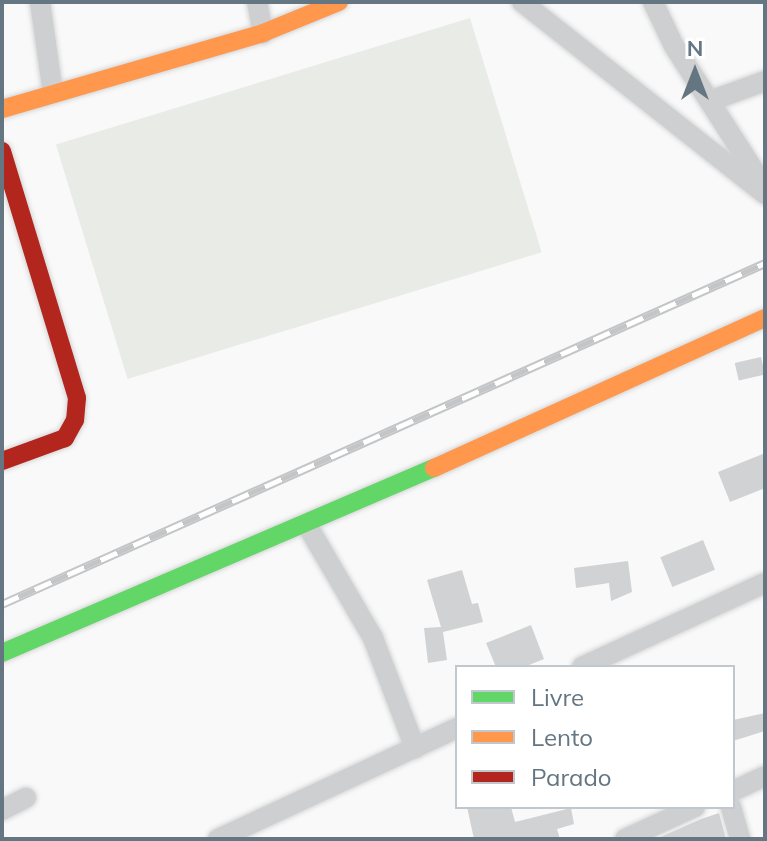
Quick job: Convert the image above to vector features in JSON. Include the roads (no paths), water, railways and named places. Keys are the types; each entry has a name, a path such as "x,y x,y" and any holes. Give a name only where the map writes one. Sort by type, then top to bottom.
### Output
{"street":[{"path":"40,2 53,93"},
{"path":"257,2 263,33"},
{"path":"2,109 263,33 339,2"},
{"path":"522,2 765,191"},
{"path":"653,2 674,46 765,191"},
{"path":"710,101 765,81"},
{"path":"2,151 77,398 75,420 65,438 2,461"},
{"path":"2,653 307,525 765,318"},
{"path":"307,525 373,638 415,748"},
{"path":"586,665 765,583"},
{"path":"218,839 455,729"},
{"path":"735,790 765,776"},
{"path":"2,810 26,798"},
{"path":"625,839 691,809"},
{"path":"732,809 740,839"}],"railway":[{"path":"2,604 765,263"}]}
